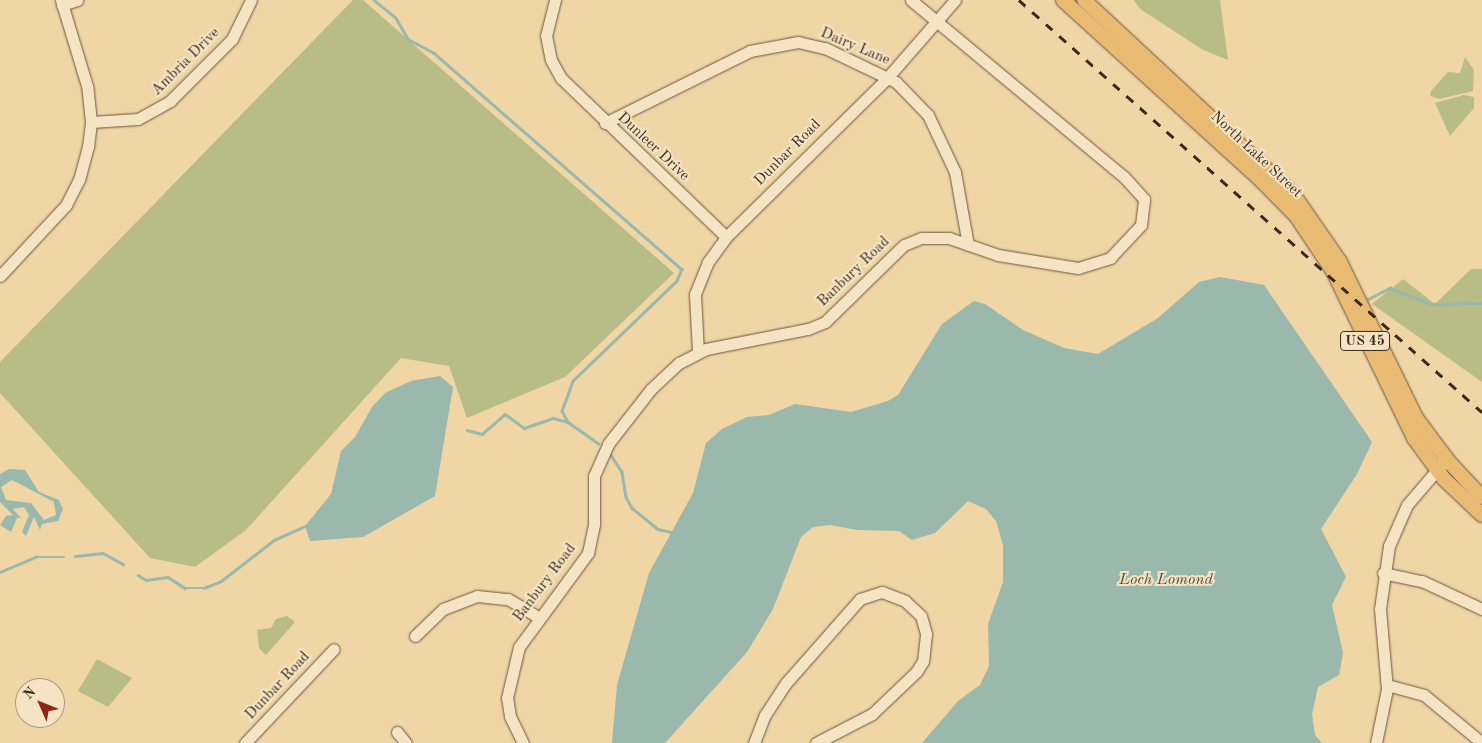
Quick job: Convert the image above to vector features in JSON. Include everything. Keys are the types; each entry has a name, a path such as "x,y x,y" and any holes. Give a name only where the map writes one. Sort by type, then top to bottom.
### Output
{"main road":[{"name":"North Lake Street","path":"1064,0 1262,181 1297,217 1333,272 1405,424 1436,469 1482,515"},
{"name":"North Lake Street","path":"1084,0 1263,162 1298,200 1340,262 1409,406 1447,460 1482,497"}],"street":[{"path":"0,276 55,220 73,194 84,166 91,122 87,86 61,2 77,0"},
{"name":"Ambria Drive","path":"91,122 138,119 170,101 232,38 251,0"},
{"name":"Dunleer Drive","path":"555,0 546,35 551,60 561,78 605,123 726,237"},
{"name":"Banbury Road","path":"523,743 510,716 507,698 519,647 538,617 588,553 594,524 594,476 608,444 652,389 698,352 740,339 808,329 824,322 911,241 934,236 1034,263 1093,267 1119,252 1138,232 1145,204 1142,195 1112,166 911,0"},
{"name":"Dunbar Road","path":"698,352 695,294 708,262 726,237 888,77 954,0"},
{"name":"Dairy Lane","path":"605,123 730,59 775,43 810,43 825,48 888,77 913,98 941,138 960,194 968,245"},
{"path":"1376,743 1387,685 1380,609 1383,573 1397,524 1417,491 1436,469 1447,460"},
{"path":"1383,573 1422,581 1482,609"},
{"path":"754,743 765,715 786,683 860,599 882,592 905,601 921,616 926,634 923,661 916,672 872,714 816,743"},
{"path":"415,636 443,610 477,596 508,599 538,617"},
{"name":"Dunbar Road","path":"245,743 334,650"},
{"path":"1387,685 1406,688 1436,703 1482,743"},
{"path":"397,732 406,743"}],"green space":[{"path":"353,0 363,0 674,273 565,377 467,418 449,366 401,358 246,530 195,567 150,558 0,393 0,362"},
{"path":"1134,0 1220,0 1228,60 1203,50 1140,9"},
{"path":"1465,57 1474,70 1473,91 1439,99 1430,96 1431,91 1448,72 1460,73"},
{"path":"1464,95 1474,97 1474,108 1450,136 1435,103"},
{"path":"1471,269 1482,269 1482,382 1372,304 1403,279 1435,304"},
{"path":"287,616 295,622 266,655 259,648 257,630 271,628 276,619"},
{"path":"97,659 132,678 108,707 78,691"}],"water":[{"name":"Loch Lomond","path":"1220,277 1264,285 1372,442 1357,474 1321,529 1346,577 1332,605 1343,653 1339,675 1318,687 1312,714 1315,735 1322,743 922,743 958,701 980,685 989,666 988,624 1003,582 1003,545 996,521 986,509 968,501 935,533 912,540 899,531 857,530 830,525 813,527 801,537 773,609 747,652 665,743 612,743 617,685 649,573 693,493 706,443 722,429 747,417 769,415 795,404 851,412 888,401 898,395 942,324 974,301 985,304 1023,330 1064,348 1098,354 1158,318 1199,282"},
{"path":"440,376 453,387 435,496 363,537 310,541 305,526 331,494 341,451 355,437 372,407 385,393 411,381"},
{"path":"9,469 25,470 39,492 59,500 63,509 58,521 42,524 40,530 34,517 26,536 22,532 29,515 24,507 13,509 21,518 17,518 11,532 0,525 6,516 13,515 0,502 0,474","holes":["12,480 54,502 56,515 44,520 31,503 6,500 1,487"]}],"waterway":[{"path":"374,0 396,18 408,39 434,53 682,269 677,281 573,381 562,411 568,422"},
{"path":"1368,299 1390,288 1431,304 1482,303"},
{"path":"467,430 482,434 505,414 524,428 553,418 568,422 598,443"},
{"path":"611,455 622,472 626,497 632,508 658,529 671,532"},
{"path":"138,575 146,580 168,577 185,588 204,588 221,581 274,540 305,526"},
{"path":"75,556 103,553 123,564"},
{"path":"0,572 36,557 64,557"}],"railway":[{"path":"1019,0 1482,412"}]}
